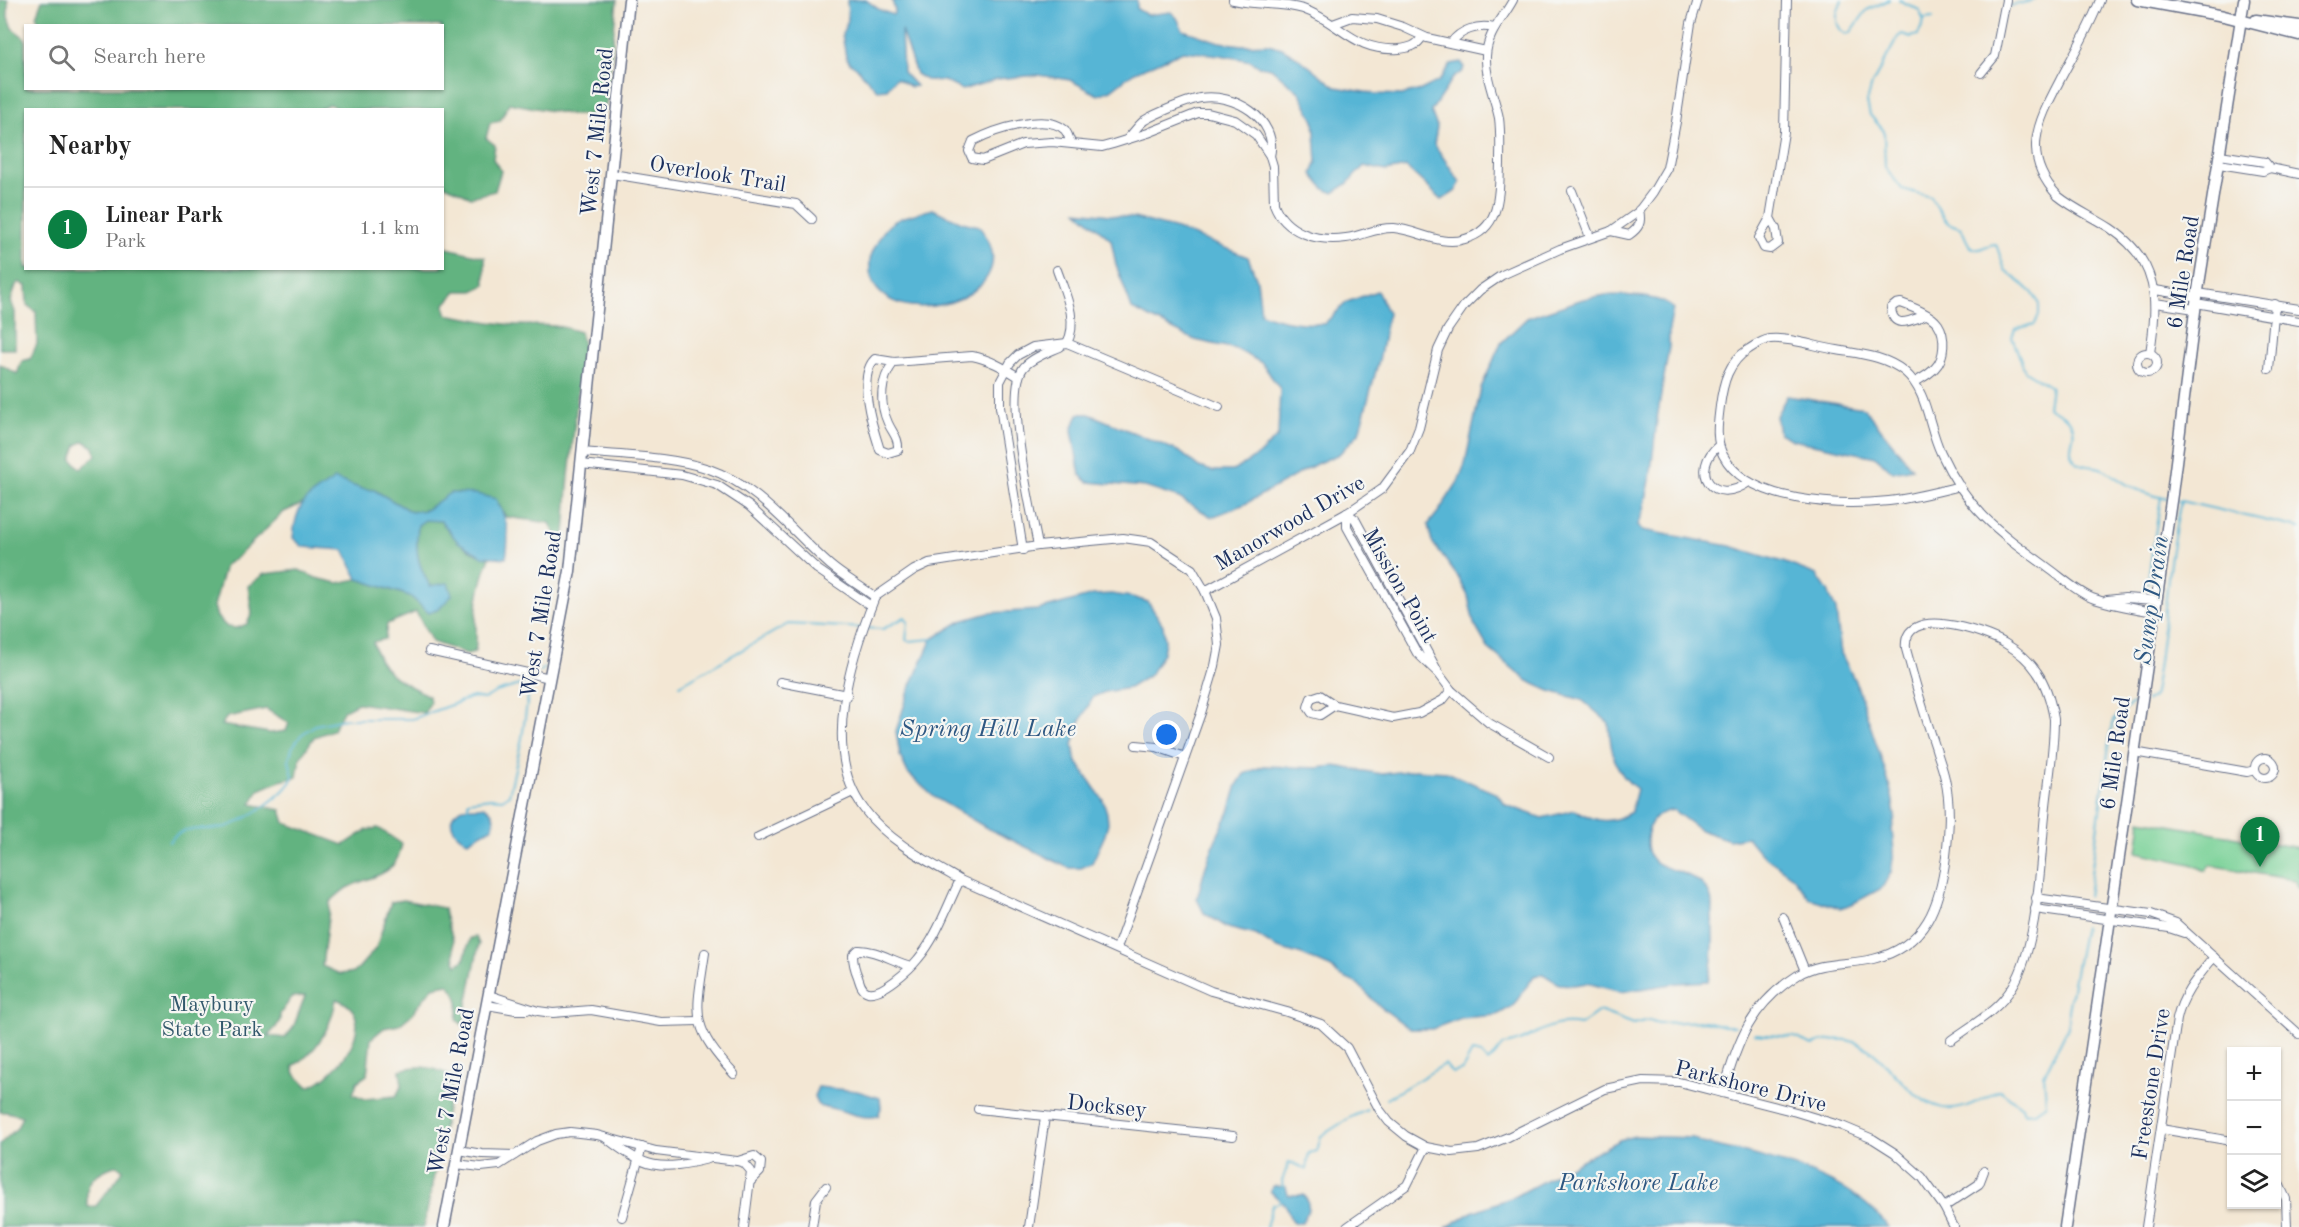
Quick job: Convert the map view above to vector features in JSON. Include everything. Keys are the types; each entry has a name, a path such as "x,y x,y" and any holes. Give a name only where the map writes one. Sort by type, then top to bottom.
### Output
{"street":[{"name":"West 7 Mile Road","path":"444,1227 570,571 629,0"},
{"path":"1233,0 1293,7 1319,16 1359,44 1374,48 1407,49 1416,45 1422,37"},
{"path":"1071,143 1067,132 1050,122 1006,127 973,141 969,151 972,158 983,160 1023,144 1071,143 1102,147 1149,133 1198,113 1221,116 1246,126 1256,135 1270,156 1273,166 1276,210 1289,226 1305,234 1341,239 1386,228 1396,228 1424,237 1453,241 1467,239 1476,235 1491,220 1498,207 1499,122 1487,75 1486,51 1494,28 1514,0"},
{"name":"Manorwood Drive","path":"1205,591 1347,513 1382,489 1410,451 1419,429 1438,350 1448,329 1464,306 1480,290 1502,275 1590,237 1611,231 1639,210 1667,168 1691,23 1698,0"},
{"path":"1770,218 1785,122 1787,0"},
{"path":"1981,73 1995,56 2006,0"},
{"path":"2100,0 2093,20 2039,123 2036,141 2038,161 2045,180 2058,196 2109,228 2125,241 2142,262 2155,291 2156,303 2150,353"},
{"path":"2137,0 2241,20 2299,35"},
{"name":"6 Mile Road","path":"2065,1227 2171,499 2197,300 2244,0"},
{"path":"1333,24 1352,17 1377,19 1403,27 1422,37 1486,51"},
{"path":"2241,20 2273,21 2299,26"},
{"path":"1451,43 1458,33 1484,25 1494,28"},
{"path":"1128,138 1143,121 1198,98 1210,97 1224,99 1250,110 1263,122 1273,144 1270,156"},
{"path":"1221,116 1224,99"},
{"path":"2219,159 2265,162 2270,168 2299,174"},
{"name":"Overlook Trail","path":"612,174 796,204 812,219"},
{"path":"1572,191 1590,237"},
{"name":"Manorwood Drive","path":"1611,231 1629,235 1638,229 1641,220 1639,210"},
{"path":"1038,546 1019,435 1016,394 1019,377 1024,368 1032,361 1067,343 1072,334 1071,320 1057,270"},
{"path":"2155,291 2299,321"},
{"path":"2156,303 2197,300 2275,304 2299,309"},
{"path":"2269,369 2275,304"},
{"path":"1916,382 1934,370 1943,351 1938,325 1926,315"},
{"path":"1959,486 1917,497 1857,503 1820,501 1786,495 1756,486 1740,477 1730,466 1719,445 1717,430 1727,372 1743,352 1768,339 1878,358 1896,365 1916,382 1939,448 1959,486 1971,503 2002,534 2085,594 2103,601 2125,598 2154,606"},
{"path":"1023,550 999,391 1006,369 1018,355 1033,347 1067,343 1219,407"},
{"path":"894,363 883,382 883,402 888,424 899,441 898,450 888,453 880,450 871,424 867,395 872,362 875,359 894,363 965,356 981,358 1019,377"},
{"path":"1005,438 1019,435"},
{"path":"1719,445 1712,451 1705,468 1707,480 1713,488 1723,492 1732,492 1749,482"},
{"path":"581,458 665,460 710,470 738,483 757,496 832,566 875,597 914,570 929,564 1038,546 1123,538 1150,542 1192,569 1205,591 1216,618 1219,645 1207,694 1117,948"},
{"path":"581,458 702,480 732,494 817,569 872,606"},
{"path":"664,472 665,460"},
{"path":"1011,479 1026,477"},
{"path":"732,494 738,483"},
{"name":"Mission Point","path":"1347,513 1347,527 1417,653 1439,674 1451,690 1489,723 1549,757"},
{"path":"797,550 804,541"},
{"name":"Parkshore Drive","path":"875,597 858,645 847,695 841,746 844,767 853,792 864,808 886,831 922,858 960,880 1211,991 1321,1024 1347,1048 1379,1109 1389,1122 1406,1136 1426,1147 1452,1152 1470,1151 1488,1146 1591,1095 1624,1084 1643,1081 1678,1082 1842,1126 1873,1139 1910,1166 1928,1184 1954,1227"},
{"path":"1723,1093 1738,1043 1753,1015 1772,994 1805,971 1834,964 1873,959 1887,954 1911,940 1936,906 1944,878 1949,833 1946,780 1906,649 1907,636 1916,626 1932,624 1961,628 2005,643 2031,665 2048,689 2054,730 2030,946 2015,984 1999,1005 1951,1040"},
{"path":"429,651 550,678"},
{"path":"780,682 847,695"},
{"path":"1335,705 1393,718 1419,713 1443,700 1451,690"},
{"path":"1136,746 1164,749 1185,757"},
{"path":"2134,752 2247,772 2255,770"},
{"path":"758,837 853,792"},
{"path":"911,966 865,950 858,950 853,955 860,986 870,992 888,986 911,966 918,959 931,940 960,880"},
{"path":"2036,897 2110,914"},
{"path":"2035,909 2162,917 2176,924 2299,1034"},
{"path":"1783,917 1805,971"},
{"path":"705,953 698,1021 709,1047 734,1074"},
{"name":"Freestone Drive","path":"2146,1227 2181,1002 2188,989 2214,957"},
{"path":"488,1000 553,1013 597,1011 661,1022 698,1021"},
{"name":"Docksey","path":"978,1109 1233,1136"},
{"path":"1029,1227 1045,1117"},
{"path":"2161,1129 2227,1140"},
{"path":"456,1164 481,1167 499,1165 537,1141 570,1132 605,1137 642,1147 737,1161 749,1167 751,1171 744,1227"},
{"path":"605,1137 638,1160 668,1167 713,1158"},
{"path":"622,1217 642,1147"},
{"path":"1347,1227 1407,1185 1426,1147"},
{"path":"459,1150 482,1154 514,1155"},
{"path":"737,1161 754,1156 761,1162 760,1172 751,1181"},
{"path":"1944,1207 1979,1184 1984,1171"},
{"path":"2281,1186 2286,1198 2288,1227"},
{"path":"812,1227 816,1200 826,1187"}],"green space":[{"name":"Maybury State Park","path":"0,0 8,0 8,17 12,28 24,37 24,90 444,90 444,24 40,24 36,16 42,0 617,0 607,99 603,114 573,115 509,103 500,121 490,123 486,138 495,145 493,159 501,171 495,191 471,197 444,184 444,108 337,108 329,104 321,108 24,108 24,270 444,270 444,247 485,257 485,285 473,291 457,291 445,304 446,314 507,324 555,326 580,332 583,344 565,536 556,535 550,523 506,517 497,502 450,494 426,510 411,512 374,490 362,489 335,480 304,503 284,512 236,558 225,565 214,606 217,617 227,627 237,628 247,624 252,613 248,586 264,574 299,570 316,578 338,583 358,579 410,596 429,613 439,609 451,595 432,587 425,579 419,564 418,525 425,519 441,521 468,549 490,557 478,598 475,652 467,654 432,642 416,612 387,624 385,639 373,642 381,662 394,676 429,696 430,703 424,713 358,703 344,710 333,730 314,737 300,758 297,777 259,790 251,804 281,810 285,823 344,845 367,830 378,828 402,844 399,855 389,869 346,888 330,902 322,966 340,974 355,972 376,948 391,902 404,900 444,908 457,965 464,960 470,938 476,937 479,944 463,1025 457,1020 458,1001 452,988 448,984 433,987 411,1015 399,1025 384,1028 371,1039 367,1075 357,1082 353,1094 365,1099 396,1096 402,1085 400,1070 407,1068 434,1069 453,1078 424,1227 0,1227 0,1144 17,1128 22,1116 0,1112 0,364 17,374 22,361 30,359 37,344 36,312 27,305 26,286 19,282 11,301 15,312 15,349 0,349","holes":["84,441 94,447 96,455 81,469 72,459 77,445","266,709 289,723 286,731 270,733 221,725 227,717","305,996 293,1028 285,1038 268,1036 276,1027 280,1014 292,997","336,999 350,1007 356,1018 356,1032 351,1046 332,1072 308,1087 295,1074 293,1066 316,1046 327,1028","117,1165 123,1170 117,1179 96,1206 88,1207 87,1191 92,1179 102,1171"]},
{"path":"2141,820 2299,848 2299,891 2294,880 2210,865 2206,871 2191,864 2137,852"}],"water":[{"path":"847,0 866,0 880,10 893,15 895,11 892,0 1137,0 1137,9 1147,15 1171,12 1183,30 1219,42 1242,45 1268,44 1282,48 1336,87 1376,94 1402,95 1421,90 1439,81 1451,64 1461,62 1464,66 1463,71 1453,78 1431,111 1437,127 1434,144 1460,182 1456,191 1442,200 1406,167 1386,171 1364,166 1347,184 1333,193 1323,188 1312,174 1317,161 1314,121 1300,93 1271,68 1258,66 1251,61 1220,55 1183,51 1133,73 1111,90 1098,95 1070,80 1038,75 997,79 962,90 944,81 926,80 916,74 901,30 903,72 916,86 911,87 896,78 887,89 877,90 846,57 842,34 848,20"},
{"path":"932,209 962,222 979,226 992,254 987,276 970,293 945,304 918,307 893,301 875,286 870,260 872,252 889,225 908,216"},
{"path":"1078,211 1134,218 1177,229 1248,257 1257,280 1261,313 1277,319 1324,324 1347,302 1377,291 1388,313 1380,356 1359,433 1339,454 1316,464 1245,504 1212,517 1179,498 1145,487 1088,482 1080,475 1072,430 1078,414 1089,414 1180,452 1199,467 1212,471 1233,471 1257,456 1278,436 1280,389 1262,363 1236,349 1195,340 1132,309 1116,265 1111,240"},
{"path":"1606,295 1652,298 1668,304 1673,309 1650,480 1644,510 1638,525 1642,530 1730,546 1817,575 1828,591 1836,610 1841,653 1857,685 1892,796 1895,816 1892,829 1894,852 1891,872 1882,888 1840,908 1809,898 1793,877 1760,853 1747,837 1729,840 1700,830 1673,810 1664,812 1651,824 1647,845 1651,857 1659,864 1693,878 1703,886 1711,898 1713,949 1708,981 1621,992 1587,983 1559,984 1543,974 1534,976 1513,1006 1497,1015 1461,1018 1432,1029 1410,1029 1377,1004 1358,984 1338,975 1332,968 1302,955 1275,947 1256,935 1228,928 1204,913 1197,899 1205,869 1229,812 1237,785 1244,774 1264,766 1318,768 1334,766 1382,774 1415,770 1447,772 1497,794 1506,805 1542,818 1575,810 1596,819 1610,820 1631,812 1637,789 1629,783 1618,768 1612,751 1609,723 1582,700 1550,691 1528,681 1488,648 1474,624 1468,596 1458,577 1432,542 1428,525 1458,482 1465,464 1481,388 1501,343 1527,318 1583,299"},
{"path":"1787,396 1864,408 1912,468 1893,472 1876,457 1793,440 1779,433 1776,416"},
{"path":"335,479 362,489 374,490 411,512 426,510 450,493 476,494 496,499 507,527 506,558 482,556 458,542 441,521 425,520 418,525 417,550 422,571 430,586 448,583 452,595 439,609 429,613 410,596 358,579 344,550 303,547 293,538 297,516 304,502"},
{"name":"Spring Hill Lake","path":"1111,594 1148,602 1163,625 1165,641 1163,653 1150,675 1129,688 1105,692 1093,697 1078,726 1073,745 1076,761 1103,800 1108,823 1092,863 1081,868 1069,868 985,827 934,797 908,773 900,756 896,731 911,685 932,639 961,621 989,613 1038,610 1093,595"},
{"path":"484,806 493,815 493,827 468,841 463,839 452,826 453,817 463,808"},
{"path":"818,1087 857,1091 880,1098 881,1108 878,1116 863,1117 821,1107 814,1096"},
{"name":"Parkshore Lake","path":"1635,1136 1693,1138 1702,1143 1752,1154 1804,1170 1851,1193 1871,1208 1888,1227 1447,1227 1472,1212 1516,1196 1619,1140"},
{"path":"1273,1186 1286,1187 1288,1195 1304,1195 1308,1205 1302,1223 1295,1223 1291,1220 1286,1206 1270,1191"}],"waterway":[{"path":"1842,0 1837,23 1846,34 1851,32 1867,10 1889,0"},
{"path":"1899,0 1919,10 1924,21 1918,35 1911,37 1902,34 1898,37 1872,84 1867,102 1870,115 1884,131 1885,167 1902,189 1931,197 1943,217 1948,223 1961,228 1968,243 1974,249 1996,244 2005,270 2032,292 2039,303 2039,315 2035,324 2015,329 2012,337 2025,371 2051,387 2048,407 2071,423 2074,432 2071,450 2076,462 2106,470 2137,489 2168,499"},
{"path":"2010,6 2035,0"},
{"path":"1924,19 1933,18"},
{"path":"2147,585 2161,497"},
{"path":"2176,500 2299,528"},
{"name":"Sump Drain","path":"2147,701 2153,698 2156,683 2169,568 2181,500"},
{"path":"680,685 788,624 883,629 905,617 908,622 906,640 932,639"},
{"path":"539,672 545,668"},
{"path":"169,842 181,832 188,830 226,827 234,824 275,798 290,783 293,776 289,761 292,748 301,735 315,725 345,719 412,719 473,697 484,699 496,692 530,682 536,677"},
{"path":"468,808 468,801 502,799 509,795 522,738 530,683"},
{"name":"Sump Drain","path":"2088,896 2112,724 2119,713 2133,704"},
{"name":"Sump Drain","path":"1754,1034 1794,1037 1813,1045 1836,1039 1855,1042 1871,1051 1886,1064 1913,1093 1930,1103 1949,1109 1969,1105 2000,1090 2022,1107 2024,1113 2035,1112 2046,1104 2044,1075 2068,1027 2068,1010 2084,926"},
{"name":"Sump Drain","path":"1386,1099 1445,1064 1452,1073 1462,1070 1472,1052 1481,1054 1488,1062 1502,1045 1522,1040 1557,1025 1580,1025 1599,1011 1634,1024 1649,1020 1659,1023 1705,1021 1735,1026"},
{"name":"Sump Drain","path":"1283,1189 1282,1181 1289,1162 1306,1169 1309,1153 1317,1151 1321,1136 1367,1110"},
{"name":"Sump Drain","path":"1266,1227 1272,1205 1279,1203 1281,1197"}],"place":[{"name":"Linear Park","path":"2260,867"}]}
